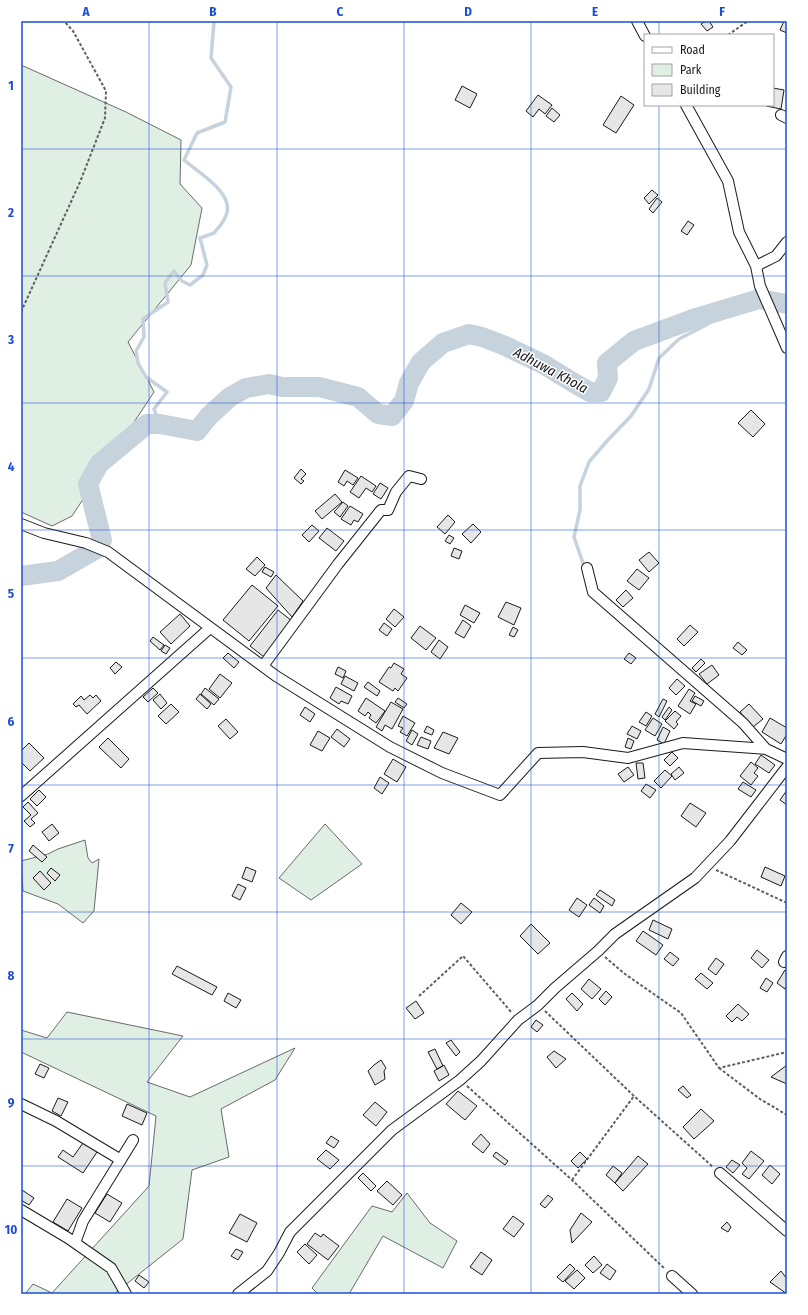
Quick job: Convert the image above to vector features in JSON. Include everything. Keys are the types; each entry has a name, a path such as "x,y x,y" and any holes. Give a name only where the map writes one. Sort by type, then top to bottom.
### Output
{"street":[{"path":"637,21 644,34"},
{"path":"687,106 728,181 739,232 756,266 760,286 787,348"},
{"path":"756,266 776,256 787,242"},
{"path":"263,666 338,564 381,510 388,510 396,492 409,476 421,479"},
{"path":"21,524 44,533 86,543 108,552 276,676 390,747 442,773 500,796 538,753 583,752 628,758 683,743 766,749 787,759"},
{"path":"587,568 593,592 743,723 766,749"},
{"path":"21,796 210,628"},
{"path":"238,1294 267,1271 290,1232 392,1130 460,1080 481,1061 518,1020 538,1005 615,934 695,878 730,842 757,804 787,767"},
{"path":"21,1104 56,1121 121,1160"},
{"path":"75,1243 84,1221 133,1140"},
{"path":"720,1173 787,1231"},
{"path":"21,1210 75,1243 111,1268 126,1294"},
{"path":"672,1276 692,1294"}],"path":[{"path":"21,312 76,189 105,118 106,91 74,31 64,21"},
{"path":"729,34 748,21"},
{"path":"706,865 787,903"},
{"path":"598,951 625,974 681,1013 719,1068 760,1099 787,1115"},
{"path":"418,996 463,956 518,1020"},
{"path":"538,1005 634,1096 720,1173"},
{"path":"719,1068 787,1052"},
{"path":"460,1080 572,1180 672,1276"},
{"path":"572,1180 634,1096"}],"green space":[{"path":"21,65 126,112 181,140 180,184 202,208 191,265 128,342 154,392 72,516 52,526 21,512"},
{"path":"325,824 362,864 311,900 279,878"},
{"path":"85,840 88,858 92,863 99,859 94,911 83,923 58,904 23,891 21,861 48,854"},
{"path":"67,1012 183,1036 147,1082 190,1097 295,1048 275,1080 221,1109 229,1157 192,1170 183,1239 114,1294 25,1294 33,1284 52,1293 149,1186 156,1116 21,1052 21,1030 47,1038"},
{"path":"407,1193 430,1223 457,1241 443,1268 383,1236 349,1294 318,1294 312,1288 372,1206 392,1212"}],"building":[{"path":"709,21 713,27 707,31 701,24"},
{"path":"784,21 787,22 787,33 780,30"},
{"path":"462,86 477,94 470,108 455,100"},
{"path":"774,88 784,90 781,109 766,106 774,106"},
{"path":"538,95 552,105 545,114 539,109 533,117 526,111"},
{"path":"621,96 634,105 616,133 603,125"},
{"path":"552,108 560,115 554,122 546,116"},
{"path":"652,190 658,195 649,204 644,198"},
{"path":"657,198 662,202 653,213 649,209"},
{"path":"688,221 694,225 687,235 681,231"},
{"path":"751,410 765,424 753,437 738,423"},
{"path":"301,469 306,474 301,479 304,481 301,484 294,478"},
{"path":"345,470 358,478 353,485 347,481 344,486 338,482"},
{"path":"361,476 376,486 372,492 366,488 359,498 350,492"},
{"path":"380,483 388,488 381,499 373,494"},
{"path":"335,494 342,502 322,519 315,511"},
{"path":"343,502 348,506 340,517 334,512"},
{"path":"350,506 363,514 358,522 354,520 351,525 341,519"},
{"path":"448,515 455,522 445,534 437,527"},
{"path":"473,524 481,532 471,543 462,534"},
{"path":"312,525 319,531 309,542 302,535"},
{"path":"327,528 344,541 336,551 319,538"},
{"path":"449,535 454,538 450,544 445,541"},
{"path":"454,548 462,551 459,559 451,556"},
{"path":"649,552 659,563 649,572 639,560"},
{"path":"257,557 265,565 255,576 246,569"},
{"path":"265,567 274,572 271,577 262,572"},
{"path":"637,569 649,578 639,590 627,581"},
{"path":"276,575 303,601 292,617 266,588"},
{"path":"252,585 278,606 249,641 223,620"},
{"path":"626,590 633,598 623,607 616,600"},
{"path":"506,602 521,608 514,625 498,617"},
{"path":"465,605 480,613 474,623 460,615"},
{"path":"394,609 404,617 395,627 386,619"},
{"path":"278,610 292,621 264,657 250,646"},
{"path":"180,614 190,626 171,644 160,632"},
{"path":"463,620 471,626 464,638 455,633"},
{"path":"384,623 392,629 387,636 379,630"},
{"path":"690,625 698,632 684,646 677,639"},
{"path":"420,626 436,638 426,650 411,638"},
{"path":"513,627 518,630 514,637 509,635"},
{"path":"153,637 164,645 160,650 150,641"},
{"path":"439,640 448,647 440,659 431,652"},
{"path":"738,642 747,650 742,655 733,648"},
{"path":"165,645 170,648 166,654 161,651"},
{"path":"228,653 239,662 234,668 223,658"},
{"path":"629,653 636,658 631,664 624,659"},
{"path":"701,659 705,663 696,672 692,668"},
{"path":"116,662 122,667 115,674 110,668"},
{"path":"394,663 404,669 401,674 407,678 398,691 395,688 393,691 379,682 389,667 391,668"},
{"path":"712,665 719,675 707,684 699,674"},
{"path":"338,667 346,671 343,678 335,674"},
{"path":"220,674 232,683 220,698 209,689"},
{"path":"345,676 358,683 354,691 341,684"},
{"path":"677,679 685,686 676,695 669,688"},
{"path":"368,682 380,691 377,696 364,687"},
{"path":"336,687 352,696 348,704 341,701 339,704 330,698"},
{"path":"153,688 158,693 148,702 143,697"},
{"path":"205,688 219,699 214,705 201,694"},
{"path":"689,689 695,693 690,701 696,704 690,714 678,706"},
{"path":"160,694 167,703 161,709 153,700"},
{"path":"200,694 211,704 207,709 196,699"},
{"path":"90,695 93,698 96,695 101,701 87,714 79,705 76,707 73,704 81,696 84,700"},
{"path":"695,696 704,701 701,706 692,701"},
{"path":"366,698 385,711 376,723 369,718 371,715 368,712 365,716 358,711"},
{"path":"398,698 407,704 404,708 395,702"},
{"path":"663,699 667,701 659,717 655,714"},
{"path":"391,702 403,709 392,729 385,725 382,731 376,727"},
{"path":"171,704 179,712 166,724 158,716"},
{"path":"749,704 763,719 753,727 740,712"},
{"path":"305,707 315,714 310,722 300,715"},
{"path":"669,707 672,710 665,720 662,717"},
{"path":"675,711 681,716 676,722 678,724 674,729 665,721"},
{"path":"646,712 652,716 646,726 639,722"},
{"path":"403,716 415,723 407,736 400,732 403,728 398,726"},
{"path":"653,718 662,724 655,736 645,730"},
{"path":"770,718 787,728 787,734 781,744 762,732"},
{"path":"226,719 238,732 230,739 218,726"},
{"path":"427,726 434,730 432,735 424,732"},
{"path":"632,726 641,731 637,739 627,734"},
{"path":"663,727 670,731 664,744 657,740"},
{"path":"337,729 350,739 344,747 331,737"},
{"path":"412,730 418,734 412,745 406,741"},
{"path":"318,731 330,738 322,751 310,745"},
{"path":"443,732 458,738 449,754 434,748"},
{"path":"421,737 431,741 428,749 417,745"},
{"path":"108,738 129,759 121,768 99,747"},
{"path":"628,738 634,741 631,749 625,747"},
{"path":"29,743 44,758 30,771 21,762 21,751"},
{"path":"672,752 678,758 670,766 664,760"},
{"path":"761,755 775,765 769,773 755,764"},
{"path":"393,759 406,767 397,782 384,774"},
{"path":"751,762 758,768 754,773 758,776 751,785 740,776"},
{"path":"636,763 643,763 645,778 638,779"},
{"path":"628,767 634,775 624,782 618,774"},
{"path":"679,767 684,773 675,780 671,774"},
{"path":"665,770 672,776 661,788 654,781"},
{"path":"380,777 389,783 382,794 374,788"},
{"path":"743,782 756,790 751,797 738,789"},
{"path":"646,784 656,790 650,798 641,791"},
{"path":"39,790 46,797 37,806 30,799"},
{"path":"787,790 787,805 780,800"},
{"path":"28,802 38,813 31,819 35,823 30,827 24,821 31,815 23,807"},
{"path":"690,803 706,813 696,827 681,816"},
{"path":"52,824 59,833 49,841 42,832"},
{"path":"33,845 47,857 42,862 29,851"},
{"path":"246,867 256,871 252,882 242,878"},
{"path":"765,867 785,876 781,886 761,877"},
{"path":"51,868 60,875 55,881 47,873"},
{"path":"40,871 51,883 44,890 33,878"},
{"path":"238,884 246,888 240,900 232,896"},
{"path":"600,890 615,900 612,906 596,895"},
{"path":"577,898 587,905 579,917 569,910"},
{"path":"594,898 604,906 600,913 589,905"},
{"path":"461,903 472,912 461,924 451,915"},
{"path":"653,920 672,929 668,939 649,930"},
{"path":"531,924 550,943 538,954 520,936"},
{"path":"643,931 663,945 656,955 636,941"},
{"path":"757,950 769,960 762,968 751,958"},
{"path":"670,952 679,959 673,966 664,959"},
{"path":"716,958 724,964 716,975 708,969"},
{"path":"177,966 217,987 212,995 172,974"},
{"path":"785,970 787,971 787,985 785,989 777,983"},
{"path":"701,973 713,983 707,989 695,979"},
{"path":"766,978 773,983 767,992 760,988"},
{"path":"589,979 601,989 592,999 581,989"},
{"path":"606,991 612,997 605,1005 599,999"},
{"path":"228,993 241,1000 236,1008 224,1001"},
{"path":"572,993 583,1004 577,1011 566,999"},
{"path":"416,1001 424,1013 415,1019 406,1008"},
{"path":"738,1004 749,1014 742,1021 737,1017 732,1022 726,1016"},
{"path":"536,1020 543,1025 537,1032 531,1027"},
{"path":"451,1040 460,1052 456,1056 446,1043"},
{"path":"435,1049 443,1066 437,1069 428,1052"},
{"path":"554,1051 566,1059 556,1068 547,1057"},
{"path":"381,1060 386,1068 384,1071 385,1079 375,1085 368,1071"},
{"path":"40,1064 49,1068 44,1078 35,1074"},
{"path":"444,1065 449,1075 439,1081 434,1071"},
{"path":"787,1065 787,1084 771,1077"},
{"path":"683,1086 691,1095 687,1098 678,1090"},
{"path":"458,1091 477,1106 465,1120 446,1104"},
{"path":"58,1098 68,1102 61,1116 52,1111"},
{"path":"375,1102 387,1112 376,1126 363,1115"},
{"path":"127,1104 147,1113 142,1125 122,1116"},
{"path":"701,1109 714,1121 694,1139 683,1127"},
{"path":"481,1134 490,1144 483,1153 472,1144"},
{"path":"331,1136 339,1141 334,1148 326,1143"},
{"path":"83,1143 97,1152 83,1173 58,1157 63,1150 73,1157"},
{"path":"326,1150 339,1160 330,1169 317,1159"},
{"path":"751,1151 764,1161 749,1179 742,1174 747,1168 742,1163"},
{"path":"496,1152 508,1161 505,1165 493,1156"},
{"path":"580,1152 587,1159 578,1168 571,1161"},
{"path":"638,1156 648,1164 623,1191 615,1183"},
{"path":"732,1160 740,1165 733,1173 726,1167"},
{"path":"770,1165 780,1174 772,1184 762,1175"},
{"path":"613,1166 622,1173 615,1183 606,1175"},
{"path":"363,1173 376,1186 371,1191 358,1178"},
{"path":"387,1181 402,1195 393,1205 377,1191"},
{"path":"22,1190 34,1198 29,1205 21,1200"},
{"path":"107,1194 122,1203 110,1222 95,1213"},
{"path":"548,1195 553,1199 545,1208 540,1204"},
{"path":"67,1199 82,1208 68,1231 53,1222"},
{"path":"581,1213 592,1222 572,1243 570,1230"},
{"path":"240,1214 257,1223 247,1242 229,1233"},
{"path":"513,1216 524,1224 514,1237 503,1229"},
{"path":"727,1222 731,1227 728,1232 721,1228"},
{"path":"315,1233 321,1237 323,1234 339,1246 328,1260 307,1244"},
{"path":"305,1244 317,1255 309,1264 297,1252"},
{"path":"236,1249 243,1252 238,1260 231,1256"},
{"path":"481,1252 492,1260 482,1275 470,1267"},
{"path":"594,1256 602,1265 593,1273 585,1265"},
{"path":"570,1264 575,1269 563,1282 557,1277"},
{"path":"607,1264 616,1271 610,1280 600,1273"},
{"path":"577,1270 585,1278 574,1289 565,1281"},
{"path":"781,1271 787,1279 787,1294 770,1282"},
{"path":"139,1275 149,1282 144,1288 135,1281"}],"waterway":[{"path":"160,424 154,409 167,392 146,377 138,363 136,351 144,337 143,319 168,302 165,283 174,271 182,281 190,285 203,275 207,265 200,238 214,233 224,221 227,212 227,205 219,190 205,176 184,160 197,133 225,122 231,87 211,58 213,21"},
{"name":"Adhuwa Khola","path":"21,576 58,571 98,548 102,540 88,484 99,464 147,424 160,424 197,431 209,416 230,397 246,388 269,384 282,387 319,387 358,397 378,414 392,416 404,401 409,383 421,362 443,343 469,334 503,345 543,364 590,392 601,392 608,378 607,363 634,341 696,318 759,299 787,304"},
{"path":"584,566 574,537 580,510 580,486 589,462 631,416 649,389 659,358 679,339 708,324 722,311"}]}
